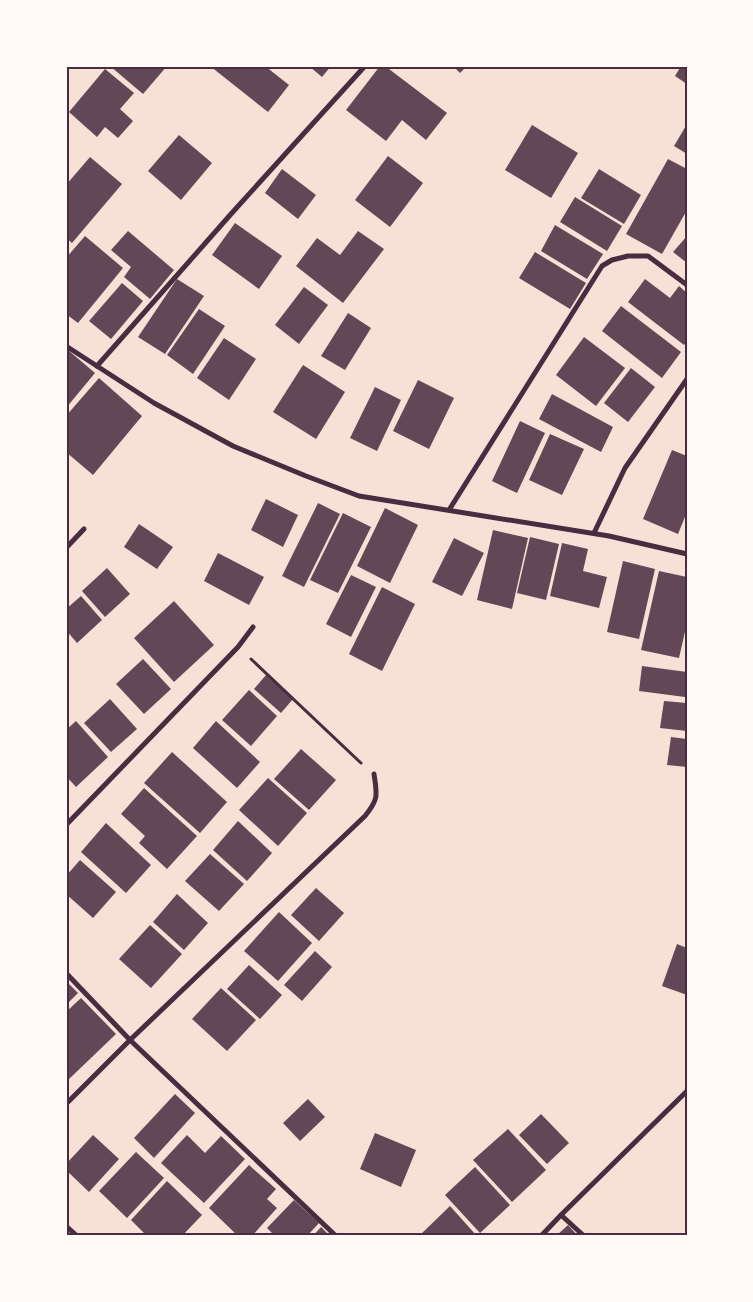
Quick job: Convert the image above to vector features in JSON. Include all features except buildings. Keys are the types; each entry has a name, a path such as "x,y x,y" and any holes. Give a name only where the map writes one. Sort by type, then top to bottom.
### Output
{"street":[{"path":"97,366 365,66"},
{"path":"450,510 602,266 612,260 628,256 648,256 687,285"},
{"path":"66,346 154,403 233,446 359,496 609,536 687,554"},
{"path":"594,534 625,468 687,379"},
{"path":"66,548 84,529"},
{"path":"66,825 238,647 253,626"},
{"path":"66,1104 130,1040 365,816 373,806 377,794 374,774"},
{"path":"66,973 130,1040 336,1236"},
{"path":"540,1236 687,1092"},
{"path":"561,1216 584,1236"},
{"path":"66,1226 77,1236"}],"path":[{"path":"238,647 374,774"}]}
